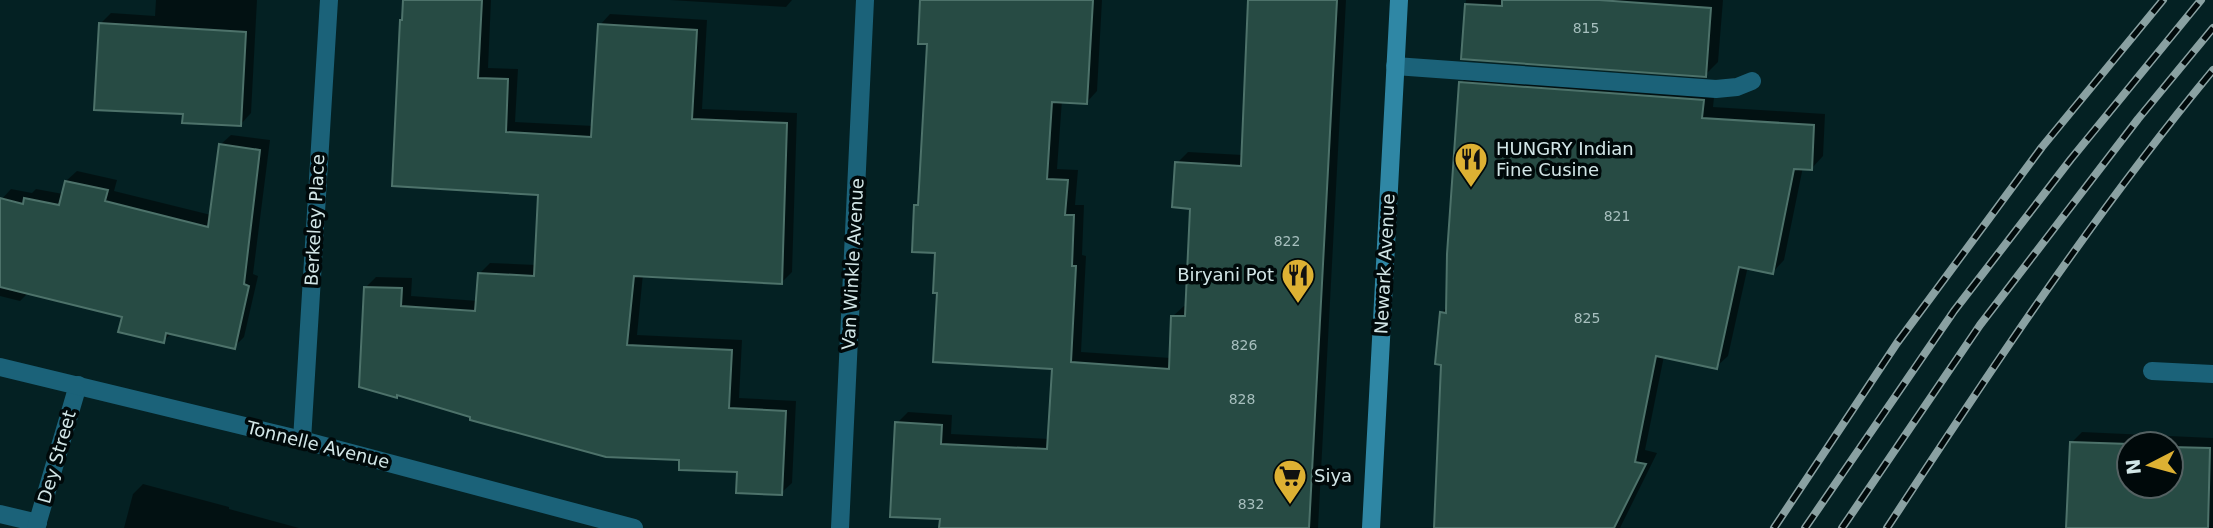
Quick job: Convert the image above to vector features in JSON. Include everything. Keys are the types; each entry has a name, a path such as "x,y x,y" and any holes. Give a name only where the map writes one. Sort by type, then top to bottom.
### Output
{"main road":[{"name":"Newark Avenue","path":"1371,528 1399,0"}],"street":[{"name":"Berkeley Place","path":"302,440 329,0"},
{"name":"Van Winkle Avenue","path":"840,528 865,0"},
{"path":"1395,66 1716,89 1737,87 1752,81"},
{"name":"Tonnelle Avenue","path":"0,367 302,440 634,528"},
{"path":"2152,371 2213,374"},
{"name":"Dey Street","path":"37,526 78,385"},
{"path":"0,514 37,526"}],"building":[{"path":"403,0 482,0 478,78 508,79 506,132 591,137 598,24 697,30 692,119 787,123 782,284 634,276 627,345 732,350 729,408 786,411 782,495 736,493 737,472 679,470 679,460 606,457 470,420 470,417 397,395 397,398 359,387 364,287 402,288 401,306 475,311 478,273 534,276 538,195 392,186"},
{"path":"920,0 1093,0 1087,104 1052,102 1047,179 1068,180 1065,215 1074,215 1072,266 1076,266 1071,362 1169,369 1171,316 1185,316 1190,209 1172,207 1175,162 1241,166 1248,0 1337,0 1309,528 939,528 940,519 890,517 895,422 942,425 941,444 1047,449 1052,369 933,362 937,293 933,293 935,253 912,252 914,205 918,205 927,44 918,44"},
{"path":"1502,0 1599,0 1711,8 1706,77 1461,59 1465,4 1502,6"},
{"path":"99,23 246,32 241,126 182,123 183,114 94,110"},
{"path":"1459,82 1704,100 1702,118 1814,125 1812,170 1794,169 1773,274 1739,267 1717,369 1656,356 1635,462 1646,464 1614,528 1434,528 1441,365 1435,364 1440,312 1446,313 1447,254"},
{"path":"219,144 260,150 244,284 249,286 235,349 166,333 164,343 118,332 122,317 0,287 0,198 23,204 24,198 59,205 65,181 108,190 105,201 208,227"},
{"path":"2070,442 2115,444 2115,500 2185,500 2185,447 2210,448 2208,528 2066,528"}],"railway":[{"path":"1774,528 1897,343 2042,147 2163,0"},
{"path":"1805,528 1954,311 2071,159 2201,0"},
{"path":"1842,528 1980,325 2138,119 2213,28"},
{"path":"1887,528 2084,237 2213,70"}],"place":[{"name":"HUNGRY Indian Fine Cusine","path":"1471,189"},
{"name":"Biryani Pot","path":"1298,305"},
{"name":"Siya","path":"1290,506"}]}
